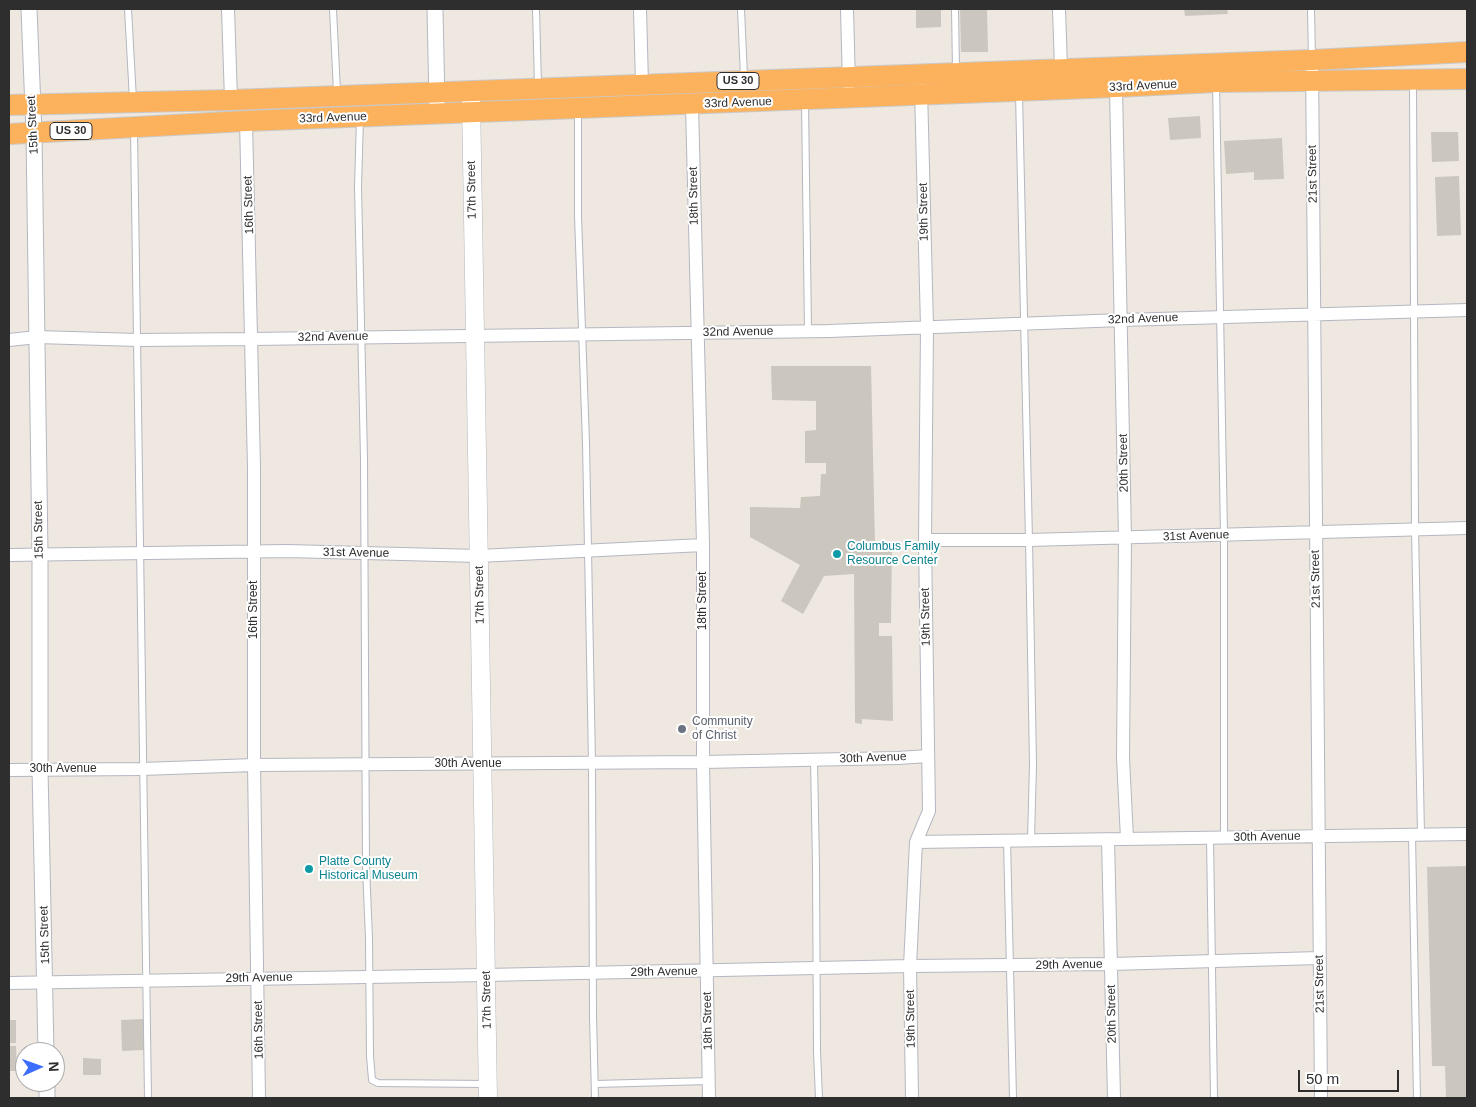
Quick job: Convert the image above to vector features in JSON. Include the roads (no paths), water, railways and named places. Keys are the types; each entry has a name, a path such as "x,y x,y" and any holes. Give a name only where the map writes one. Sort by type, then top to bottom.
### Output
{"highway":[{"name":"33rd Avenue","path":"9,105 133,104 437,93 920,73 1312,60 1467,52"},
{"name":"33rd Avenue","path":"9,134 246,121 1019,90 1116,88 1216,82 1467,79"}],"main road":[{"name":"17th Street","path":"471,91 488,1091"}],"street":[{"name":"15th Street","path":"29,9 34,134 38,337 40,769 46,1042"},
{"path":"228,9 231,100"},
{"path":"434,9 438,114"},
{"path":"640,9 642,84"},
{"path":"847,9 850,98"},
{"path":"1059,9 1061,68"},
{"name":"21st Street","path":"1312,60 1321,1098"},
{"name":"19th Street","path":"912,1098 910,966 916,842 929,811 925,540 927,327 920,73"},
{"name":"20th Street","path":"1116,88 1125,538 1123,758 1127,839"},
{"name":"18th Street","path":"692,104 703,545 703,762 709,1098"},
{"name":"16th Street","path":"246,121 254,468 254,765 259,1098"},
{"name":"32nd Avenue","path":"9,340 38,337 138,340 808,332 1315,313 1467,310"},
{"name":"31st Avenue","path":"925,540 1125,538 1467,528"},
{"name":"31st Avenue","path":"9,555 254,551 479,556 703,545"},
{"name":"30th Avenue","path":"9,770 142,769 254,765 703,762 928,756"},
{"name":"30th Avenue","path":"916,842 1467,834"},
{"name":"20th Street","path":"1108,839 1114,1098"},
{"name":"29th Avenue","path":"9,983 486,976 910,966 1213,962 1320,958"}],"lane":[{"path":"128,9 133,104"},
{"path":"333,9 337,96"},
{"path":"536,9 538,89"},
{"path":"742,9 744,80"},
{"path":"955,9 956,72"},
{"path":"1311,9 1312,60"},
{"path":"1413,79 1417,1098"},
{"path":"1216,82 1224,535 1224,838"},
{"path":"1019,90 1033,765 1031,840"},
{"path":"806,100 808,332"},
{"path":"578,108 578,216 592,763 595,1098"},
{"path":"360,117 358,187 367,764 366,867 372,1080 378,1083 488,1091"},
{"path":"134,126 148,1098"},
{"path":"814,760 819,1098"},
{"path":"1210,838 1214,1098"},
{"path":"1007,840 1013,1098"},
{"path":"595,1084 709,1081"}],"place":[{"name":"Columbus Family Resource Center","path":"837,554"},
{"name":"Community of Christ","path":"682,729"},
{"name":"Platte County Historical Museum","path":"309,869"}]}
